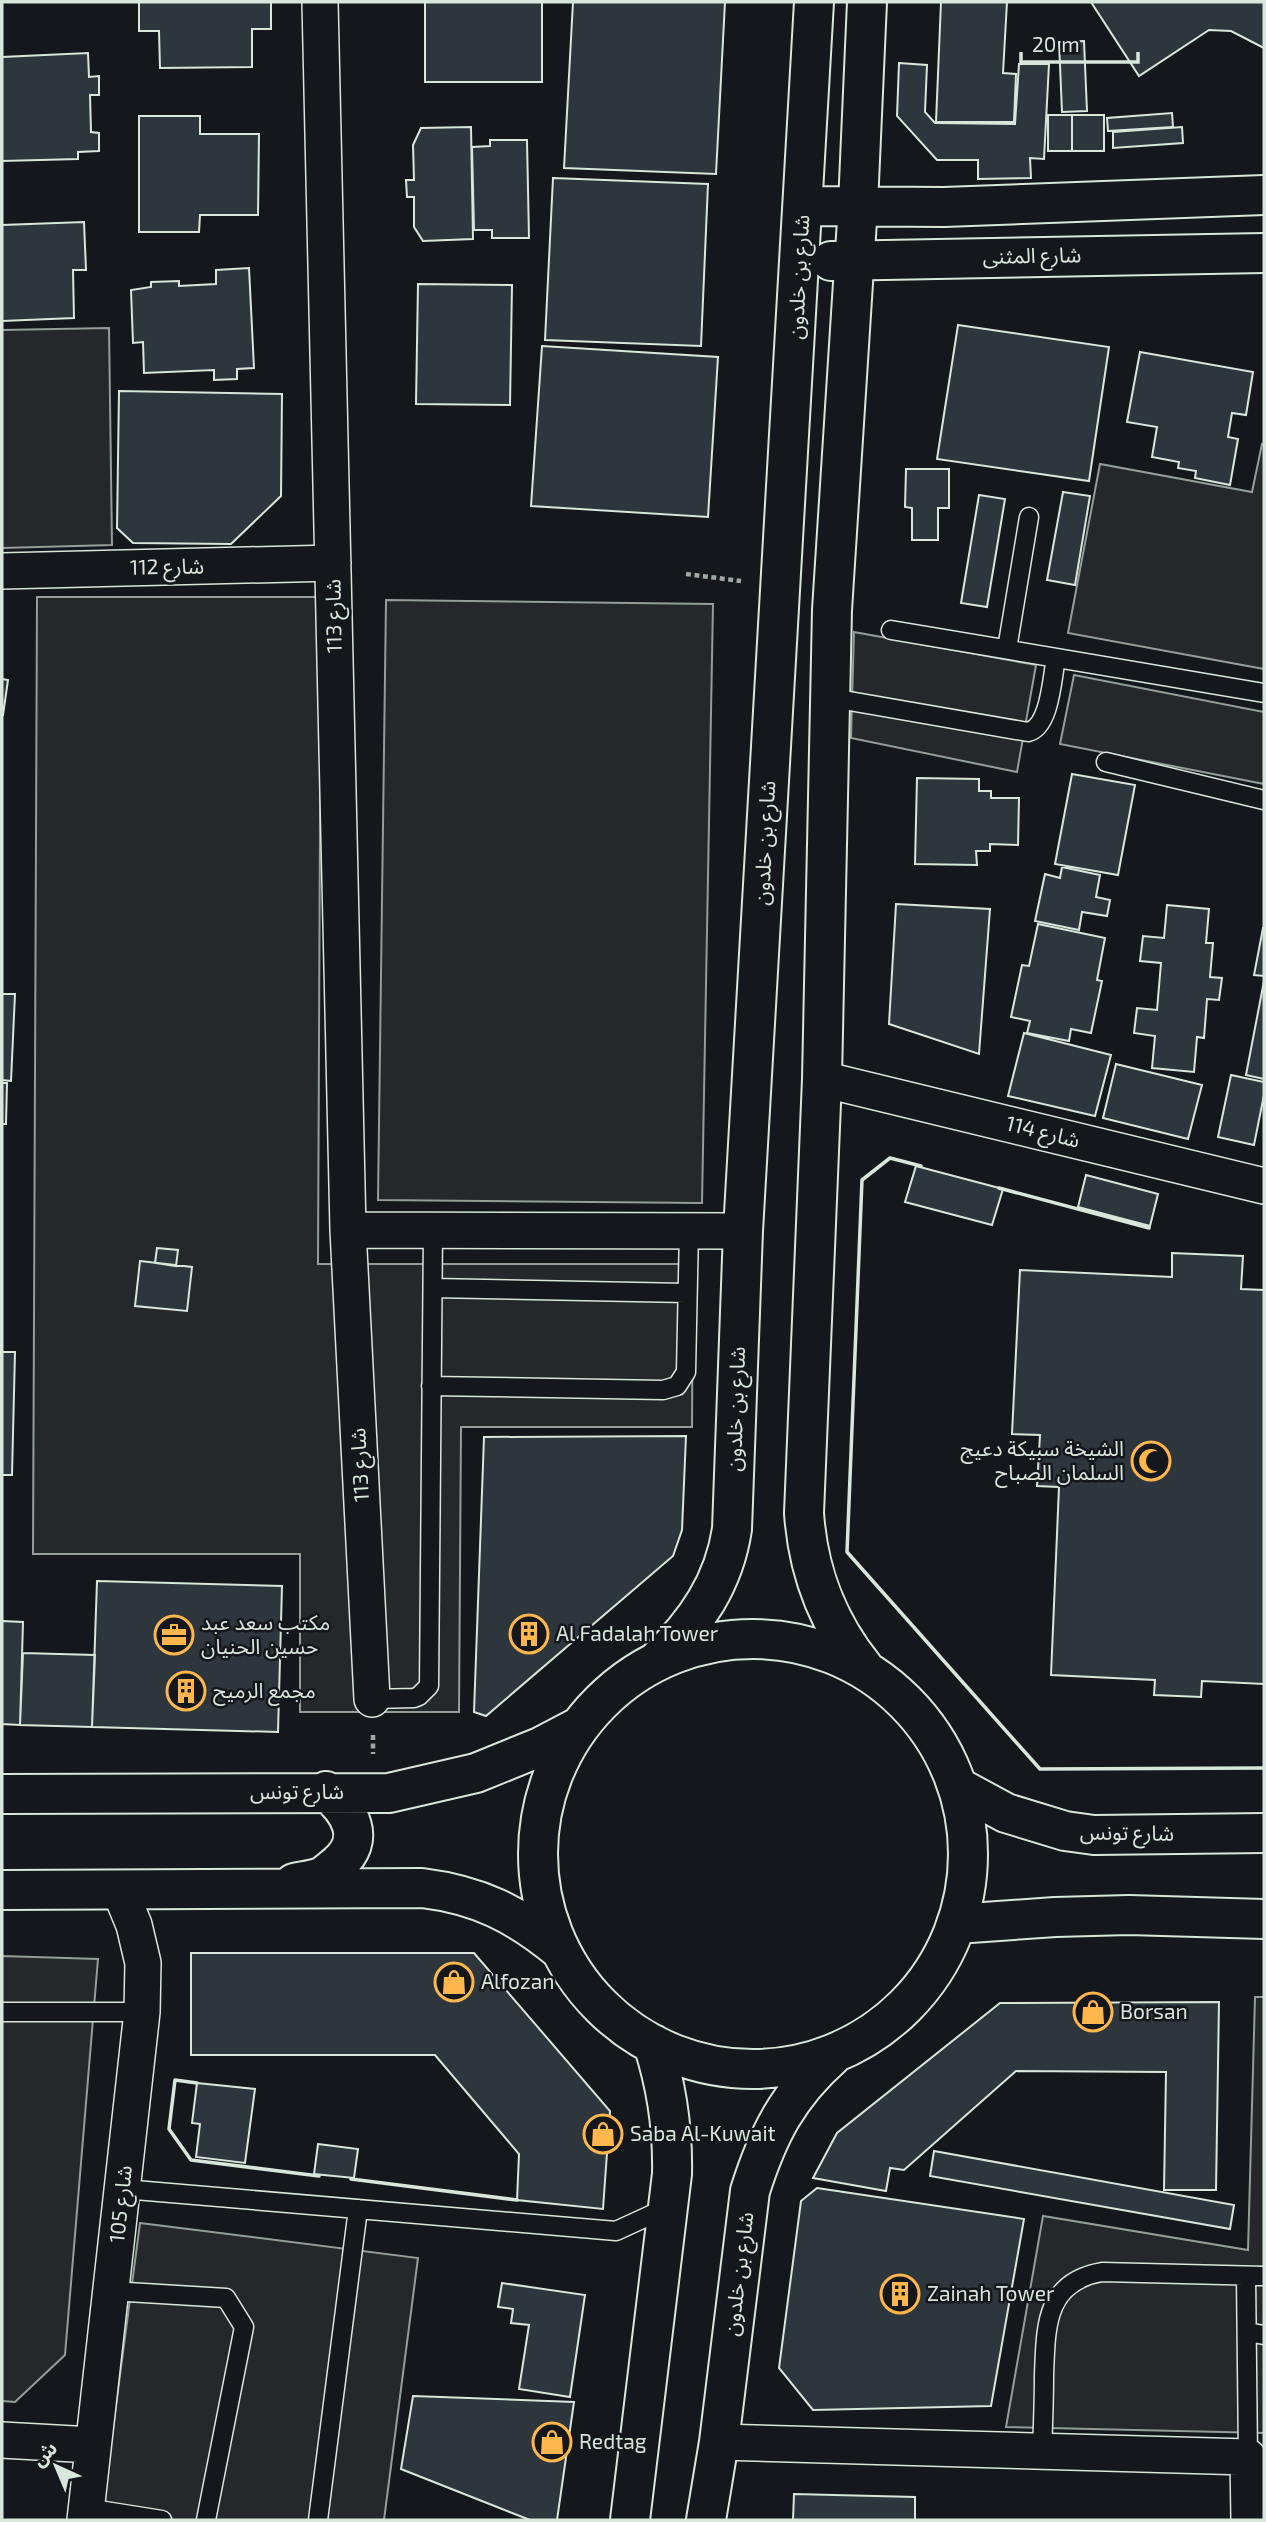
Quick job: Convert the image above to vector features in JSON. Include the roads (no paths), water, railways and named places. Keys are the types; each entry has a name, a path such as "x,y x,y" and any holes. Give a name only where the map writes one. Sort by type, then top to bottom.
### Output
{"street":[{"name":"شارع 113","path":"320,2 348,1230 372,1699"},
{"name":"شارع بن خلدون","path":"657,1661 677,1642 715,1588 729,1550 732,1529 743,1231 814,2"},
{"path":"864,1668 846,1646 820,1596 806,1542 804,1513 822,1079 832,610 858,205 867,2"},
{"path":"803,205 944,207 1264,195"},
{"name":"شارع المثنى","path":"800,261 1264,253"},
{"name":"شارع 112","path":"2,571 332,563"},
{"name":"شارع 114","path":"822,1079 1264,1186"},
{"path":"348,1230 743,1231"},
{"path":"740,1639 783,1640 824,1650 864,1668 898,1694 923,1721 944,1752 958,1787 966,1821 968,1855 965,1890 956,1924 936,1967 908,2003 872,2033 835,2053 796,2064 755,2070 714,2066 675,2055 639,2038 607,2013 580,1983 559,1950 545,1913 539,1874 538,1835 545,1796 559,1759 580,1726 616,1689 657,1661 698,1646 740,1639"},
{"name":"شارع تونس","path":"2,1794 326,1791 389,1793 476,1773 540,1747 580,1726"},
{"name":"شارع تونس","path":"958,1787 1006,1813 1065,1831 1094,1835 1264,1833"},
{"path":"268,1889 324,1876 346,1857 355,1836 348,1813 340,1802 326,1791"},
{"path":"2,1890 422,1888 453,1892 483,1901 514,1916 559,1950"},
{"name":"شارع 105","path":"86,2514 142,2012 143,1963 134,1925 120,1891"},
{"path":"956,1924 1129,1915 1264,1919"},
{"path":"630,2520 672,2174 671,2124 662,2072 653,2044"},
{"name":"شارع بن خلدون","path":"706,2520 719,2442 750,2191 762,2151 785,2109 813,2073 835,2053"},
{"path":"2,2440 92,2445"},
{"path":"719,2442 1248,2457 1250,2520"}],"lane":[{"path":"1007,649 1028,517"},
{"path":"891,630 1264,693"},
{"path":"832,698 1028,732 1035,730 1044,718 1056,658"},
{"path":"1106,762 1264,800"},
{"path":"372,1699 414,1698 425,1692 429,1686 433,1230"},
{"path":"431,1386 670,1389 677,1385 686,1372 689,1230"},
{"path":"433,1288 686,1293"},
{"path":"2,2022 2,2012 142,2012"},
{"path":"123,2189 616,2231 666,2207"},
{"path":"318,2520 358,2209"},
{"path":"1042,2452 1046,2324 1058,2298 1070,2285 1086,2275 1102,2272 1264,2276"},
{"path":"1246,2276 1255,2333 1248,2457"},
{"path":"111,2291 226,2298 243,2327 206,2520"},
{"path":"86,2514 162,2520"}],"place":[{"name":"الشيخة سبيكة دعيج السلمان الصباح","path":"1151,1461"},
{"name":"Al Fadalah Tower","path":"529,1634"},
{"name":"مكتب سعد عبد حسين الحنيان","path":"174,1635"},
{"name":"مجمع الرميح","path":"186,1691"},
{"name":"Alfozan","path":"454,1982"},
{"name":"Borsan","path":"1093,2012"},
{"name":"Saba Al-Kuwait","path":"603,2134"},
{"name":"Zainah Tower","path":"900,2294"},
{"name":"Redtag","path":"552,2442"}]}
